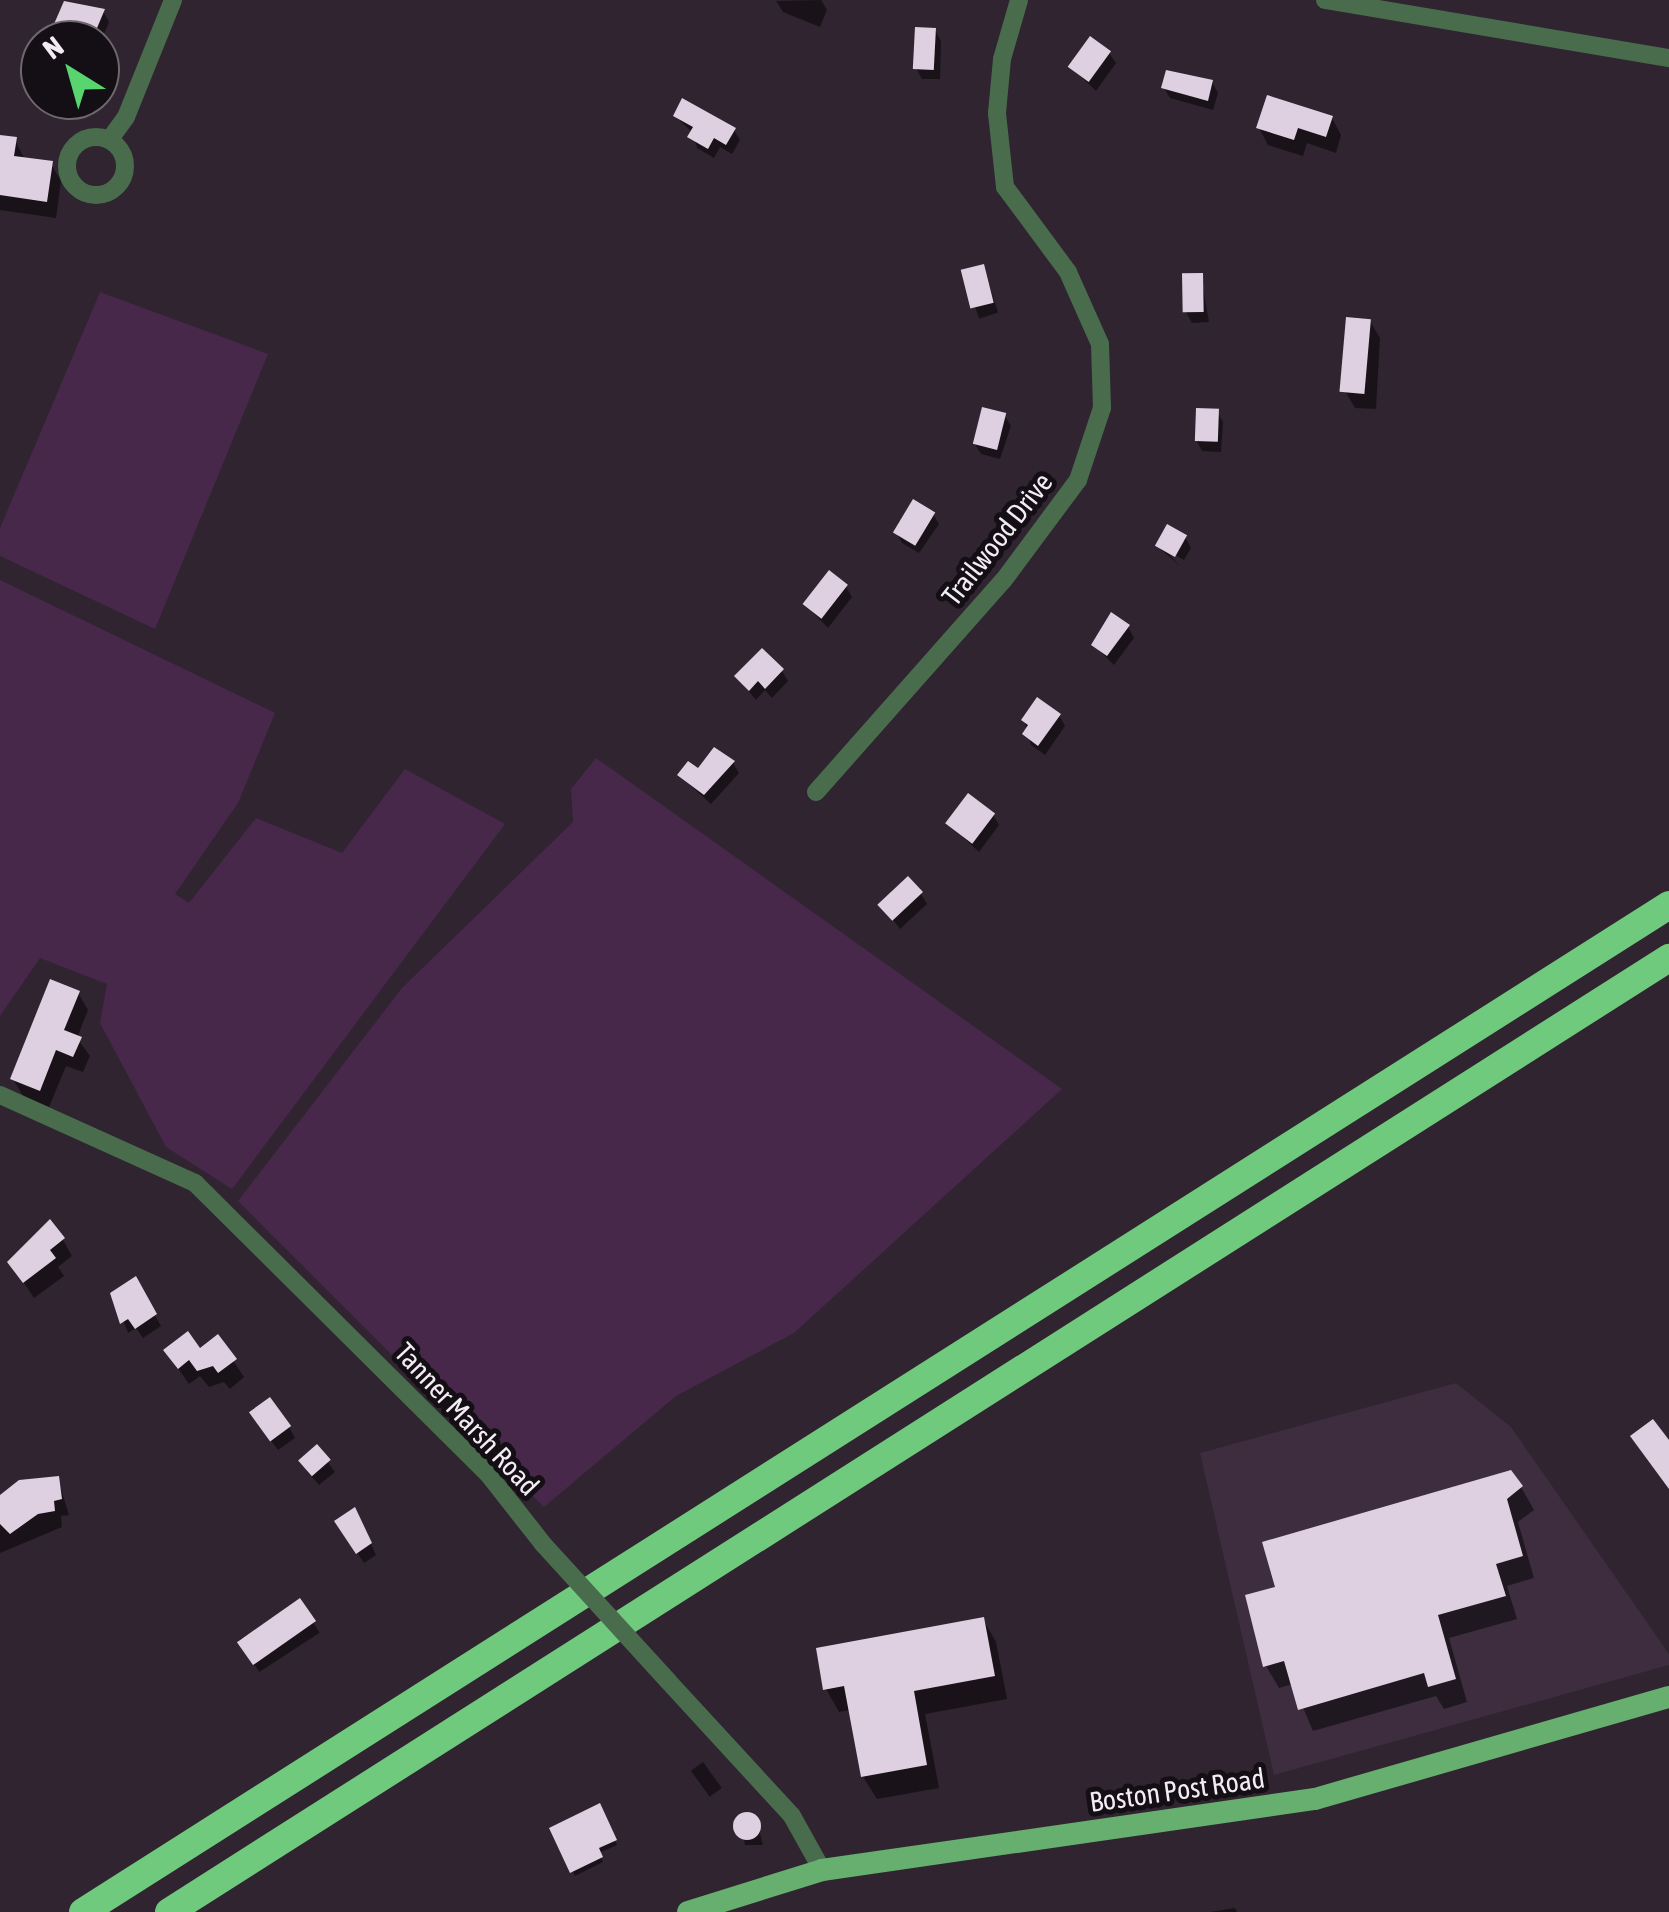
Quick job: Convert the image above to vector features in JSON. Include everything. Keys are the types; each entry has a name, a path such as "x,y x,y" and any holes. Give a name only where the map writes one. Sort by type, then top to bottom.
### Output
{"highway":[{"path":"83,1912 1669,905"},
{"path":"169,1912 1669,958"},
{"path":"206,1912 559,1664"}],"main road":[{"name":"Boston Post Road","path":"688,1912 822,1870 1315,1799 1669,1696"}],"street":[{"path":"110,139 126,117 173,0"},
{"name":"Trailwood Drive","path":"816,792 1003,581 1078,480 1102,408 1100,344 1068,272 1005,188 997,112 1002,59 1019,0"},
{"path":"1325,0 1669,58"},
{"name":"Tanner Marsh Road","path":"0,1094 196,1183 488,1474 543,1544 792,1816 822,1870"}],"shaded area":[{"path":"100,292 268,354 155,629 0,556 0,528"},
{"path":"0,580 275,713 238,803 175,894 189,903 256,818 342,853 405,769 505,824 232,1189 166,1147 100,1023 107,984 40,958 0,1016"},
{"path":"596,758 1062,1089 794,1333 676,1396 544,1507 238,1201 402,988 573,822 571,789"},
{"path":"1456,1383 1511,1427 1669,1654 1669,1665 1274,1775 1200,1453"}],"building":[{"path":"64,1 105,9 100,20 56,20"},
{"path":"915,27 936,28 934,70 913,69"},
{"path":"1090,36 1111,51 1089,82 1068,67"},
{"path":"1166,70 1213,80 1208,101 1161,88"},
{"path":"1267,95 1333,116 1326,137 1298,128 1294,140 1256,128"},
{"path":"682,98 736,128 726,145 714,138 708,149 687,137 693,127 673,116"},
{"path":"0,135 17,137 14,156 53,161 47,202 0,195"},
{"path":"984,264 994,303 970,309 961,270"},
{"path":"1182,273 1203,273 1204,312 1183,312"},
{"path":"1346,317 1371,319 1364,394 1339,392"},
{"path":"982,407 1006,413 997,450 973,444"},
{"path":"1196,408 1219,409 1218,442 1195,441"},
{"path":"913,499 935,512 915,546 893,532"},
{"path":"1167,524 1187,535 1175,557 1155,546"},
{"path":"829,570 848,585 821,619 803,604"},
{"path":"1111,612 1130,625 1107,656 1091,645"},
{"path":"762,648 784,669 765,689 758,681 749,691 734,676"},
{"path":"1037,697 1061,714 1038,746 1022,734 1028,725 1021,720"},
{"path":"714,747 735,761 704,795 677,775 688,761 698,768"},
{"path":"968,793 995,813 972,844 945,823"},
{"path":"908,876 923,892 892,921 877,905"},
{"path":"50,979 80,991 64,1030 82,1037 73,1057 56,1050 40,1091 10,1079"},
{"path":"50,1219 65,1238 50,1250 56,1258 23,1283 7,1262"},
{"path":"136,1276 157,1314 135,1329 128,1319 120,1324 110,1293"},
{"path":"188,1331 200,1348 218,1334 237,1359 218,1373 213,1366 197,1371 189,1360 178,1369 163,1350"},
{"path":"270,1397 291,1426 270,1441 249,1412"},
{"path":"1653,1419 1669,1440 1669,1489 1630,1436"},
{"path":"317,1444 331,1460 312,1476 298,1460"},
{"path":"1511,1470 1523,1486 1507,1499 1523,1556 1496,1564 1506,1596 1438,1615 1456,1679 1428,1687 1424,1673 1298,1710 1284,1661 1263,1667 1245,1595 1275,1587 1262,1542"},
{"path":"59,1476 62,1499 54,1501 55,1511 38,1514 10,1534 0,1524 0,1495 19,1480"},
{"path":"355,1507 372,1543 356,1554 334,1521"},
{"path":"300,1598 316,1621 253,1665 237,1642"},
{"path":"984,1617 995,1676 914,1691 927,1765 861,1777 844,1686 823,1690 816,1648"},
{"path":"600,1803 617,1840 599,1848 603,1857 570,1873 549,1828"},
{"path":"747,1812 757,1816 761,1826 757,1836 747,1840 737,1836 733,1826 737,1816"}]}
